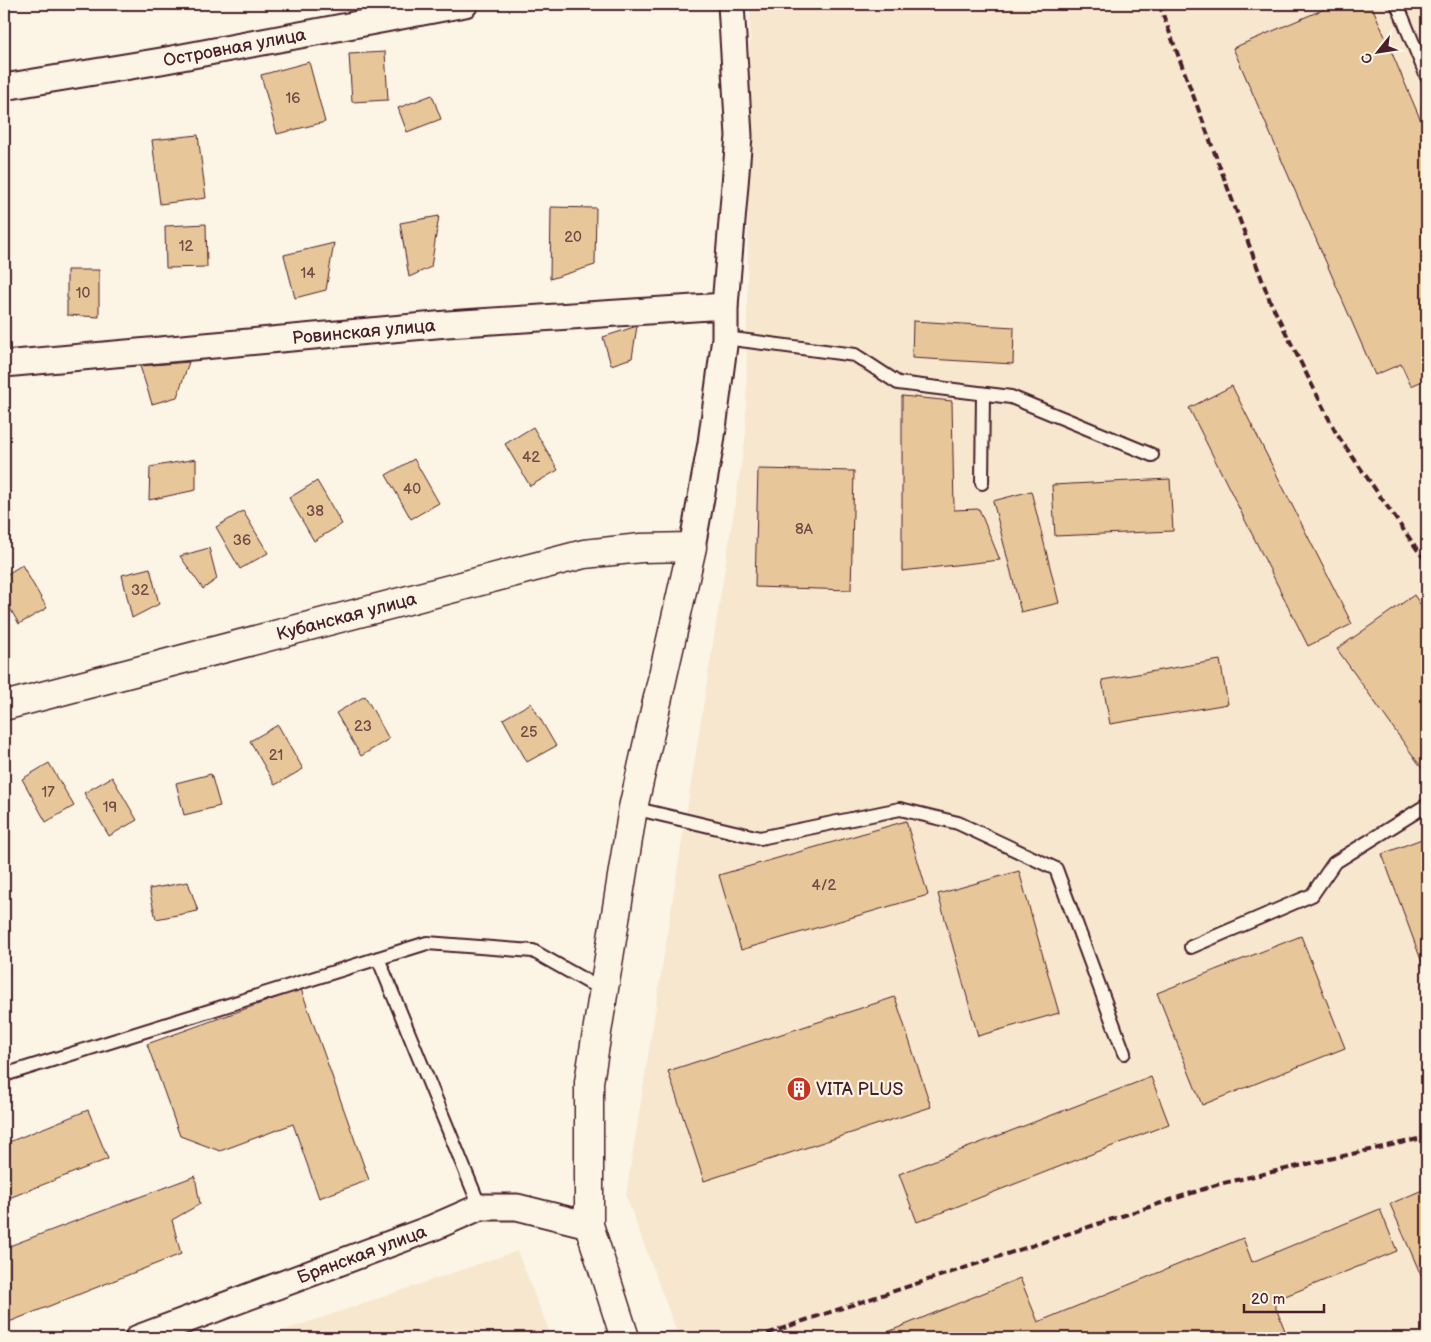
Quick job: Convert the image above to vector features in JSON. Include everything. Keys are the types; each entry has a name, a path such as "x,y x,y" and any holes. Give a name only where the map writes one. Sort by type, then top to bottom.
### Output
{"street":[{"name":"Островная улица","path":"4,87 170,59 465,4"},
{"path":"626,1338 589,1225 589,1082 633,808 692,547 711,443 725,338 725,306 739,136 731,4"},
{"name":"Ровинская улица","path":"4,364 447,324 725,306"},
{"name":"Кубанская улица","path":"4,706 584,554 641,548 692,547"},
{"name":"Брянская улица","path":"138,1338 432,1228 480,1207 517,1207 589,1225"}],"lane":[{"path":"1397,4 1427,77"},
{"path":"725,338 855,355 898,382 1011,397 1152,455"},
{"path":"982,483 983,394"},
{"path":"1191,947 1312,895 1334,863 1427,805"},
{"path":"633,808 760,838 900,809 958,823 1056,869 1124,1053"},
{"path":"4,1075 427,943 533,951 604,992"},
{"path":"378,958 480,1207"}],"shaded area":[{"path":"750,4 1427,4 1427,1338 679,1338 626,1196 746,434"},
{"path":"517,1251 552,1338 262,1338"}],"building":[{"path":"1336,4 1371,4 1427,135 1427,379 1411,386 1401,364 1375,375 1233,48"},
{"path":"385,52 388,100 352,102 349,54"},
{"path":"309,62 325,122 277,134 261,75"},
{"path":"432,95 441,119 407,132 398,108"},
{"path":"198,135 206,198 160,204 152,140"},
{"path":"551,207 596,208 595,265 550,279"},
{"path":"439,216 431,267 409,277 400,223"},
{"path":"206,224 207,267 166,268 165,226"},
{"path":"334,243 326,290 295,298 284,255"},
{"path":"67,270 99,270 99,317 67,315"},
{"path":"913,321 1014,327 1013,364 912,358"},
{"path":"637,326 632,358 611,365 603,337"},
{"path":"189,362 177,397 152,404 140,366"},
{"path":"1232,386 1352,624 1308,646 1189,408"},
{"path":"902,396 952,401 954,510 979,509 1000,560 902,571"},
{"path":"533,427 558,470 530,486 505,444"},
{"path":"196,459 196,490 149,500 150,467"},
{"path":"414,459 439,503 411,519 386,475"},
{"path":"758,469 854,471 851,590 755,587"},
{"path":"1170,479 1173,531 1055,536 1052,485"},
{"path":"317,481 342,524 314,541 289,498"},
{"path":"1031,491 1059,603 1021,612 993,501"},
{"path":"243,511 268,553 240,569 216,527"},
{"path":"209,548 217,579 203,589 180,556"},
{"path":"22,565 47,608 19,624 4,598 4,576"},
{"path":"150,568 159,604 132,618 122,575"},
{"path":"1414,595 1427,614 1426,774 1337,649"},
{"path":"1220,660 1228,704 1110,724 1102,680"},
{"path":"365,696 389,739 361,756 336,713"},
{"path":"531,703 556,746 527,762 503,719"},
{"path":"278,725 303,769 275,785 250,741"},
{"path":"49,763 74,806 46,822 22,779"},
{"path":"211,774 220,806 184,815 176,783"},
{"path":"112,777 137,820 109,836 84,793"},
{"path":"906,821 928,895 741,950 719,875"},
{"path":"1427,837 1427,966 1424,968 1382,854"},
{"path":"1019,871 1059,1013 978,1036 938,894"},
{"path":"188,882 198,911 156,919 149,889"},
{"path":"1301,936 1345,1048 1202,1105 1157,993"},
{"path":"301,989 369,1180 319,1198 293,1124 220,1151 180,1136 147,1044"},
{"name":"VITA PLUS","path":"895,997 931,1107 704,1181 668,1071"},
{"path":"1151,1077 1169,1124 917,1222 899,1174"},
{"path":"88,1110 108,1159 4,1200 4,1144"},
{"path":"195,1176 200,1204 172,1220 181,1254 4,1324 4,1248"},
{"path":"1427,1188 1427,1289 1390,1204"},
{"path":"1380,1209 1397,1251 1273,1301 1288,1338 873,1338 1020,1278 1038,1322 1243,1238 1252,1262"}],"railway":[{"path":"1159,4 1270,301 1336,433 1427,562"},
{"path":"756,1338 1219,1184 1427,1137"}],"place":[{"name":"VITA PLUS","path":"799,1089"}]}
